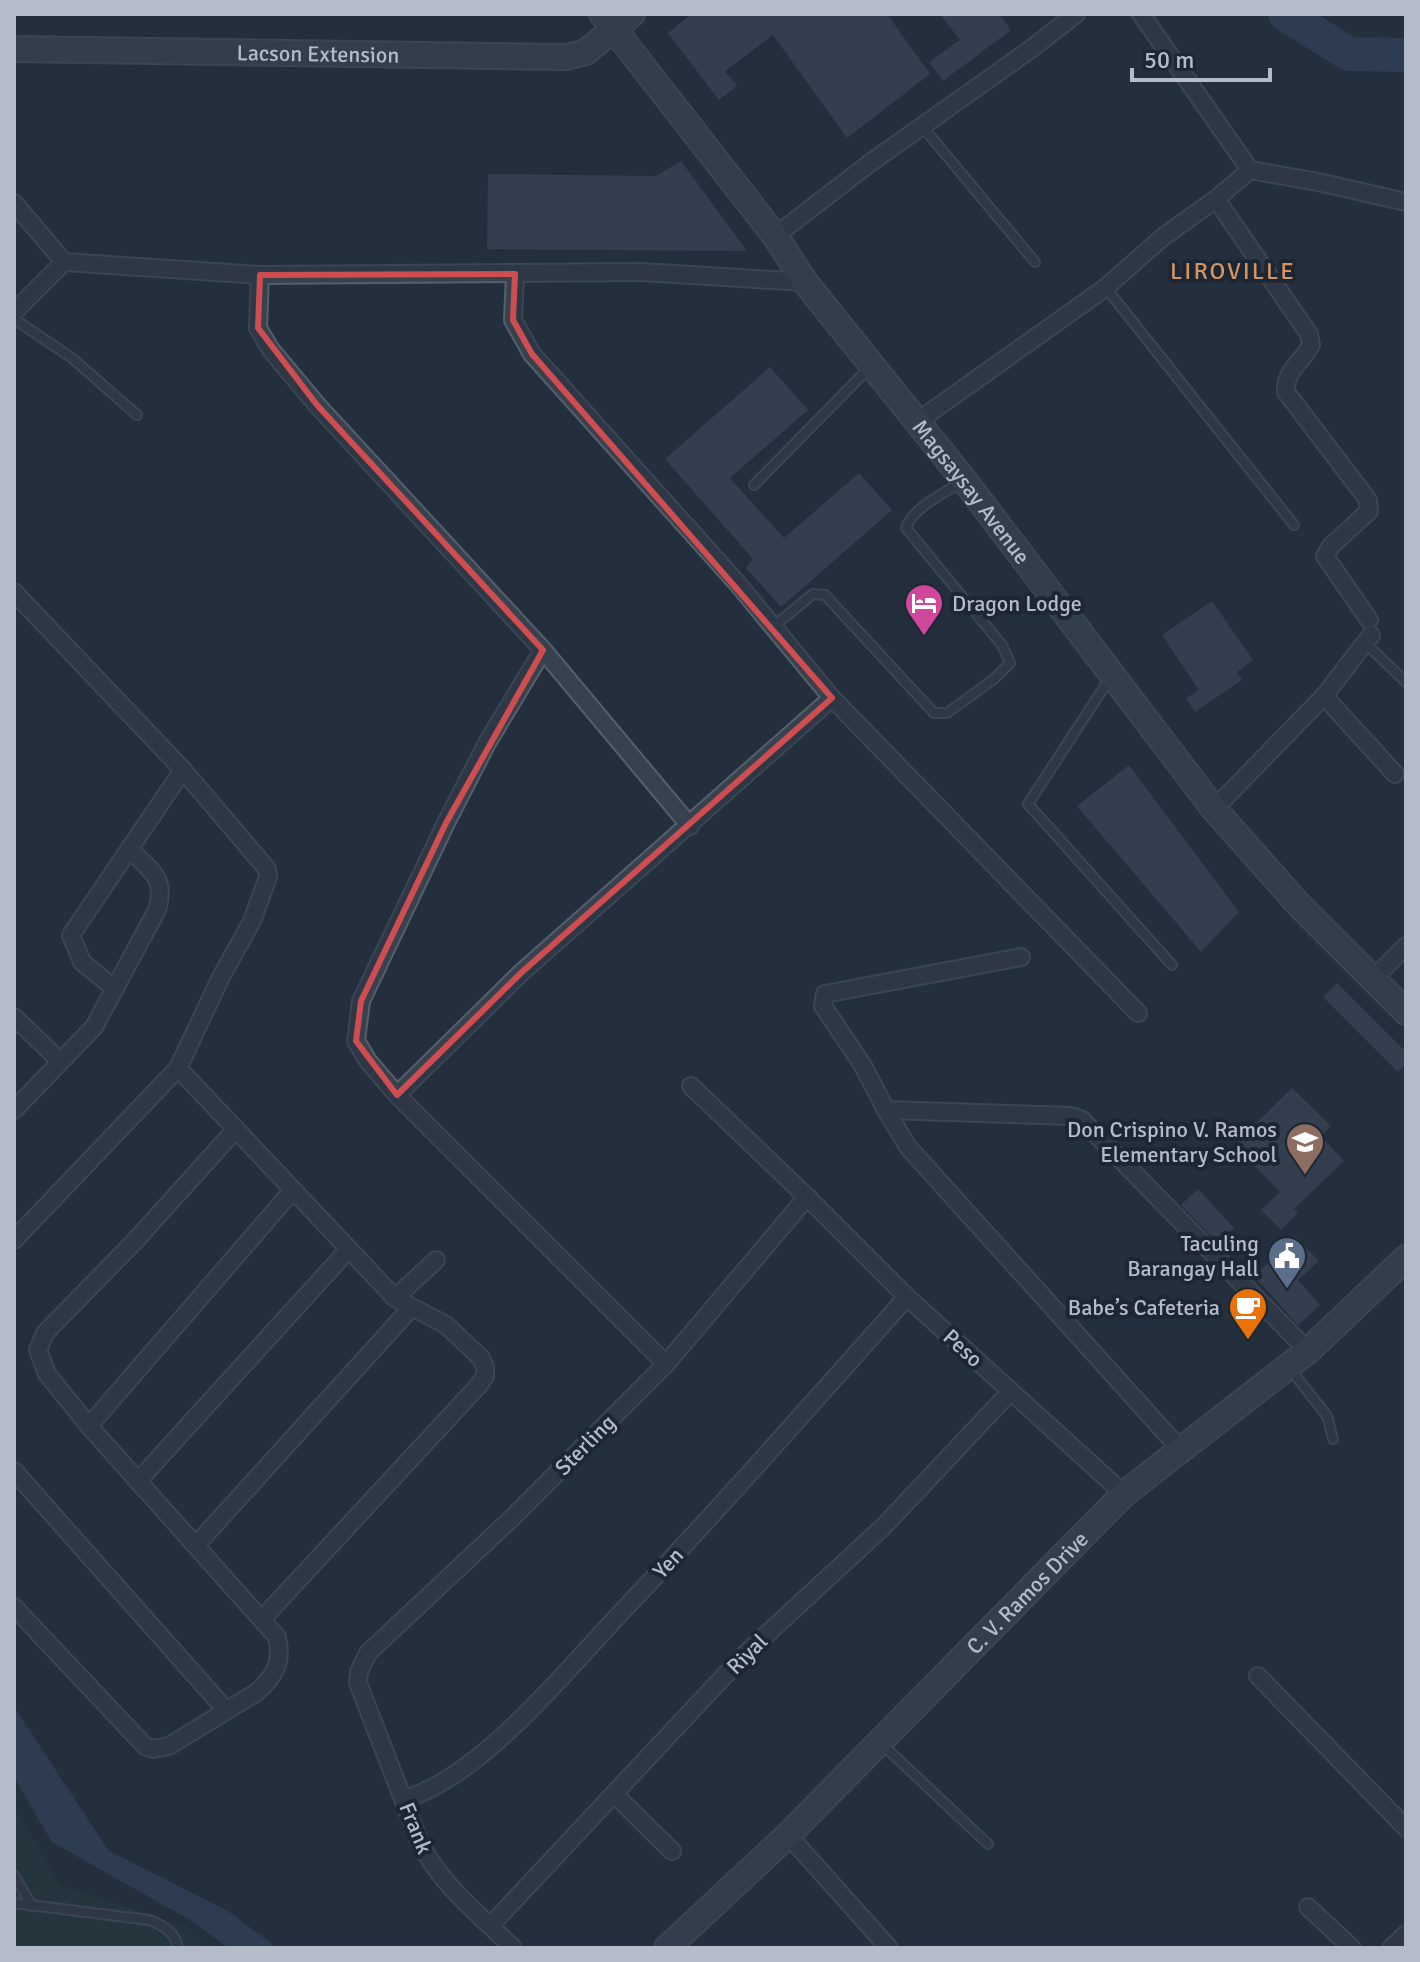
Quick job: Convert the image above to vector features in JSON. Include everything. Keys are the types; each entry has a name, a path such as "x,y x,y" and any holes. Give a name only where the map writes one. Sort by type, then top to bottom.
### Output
{"street":[{"path":"775,236 1076,14"},
{"path":"1141,14 1250,170 1406,202"},
{"name":"Lacson Extension","path":"14,49 567,57 586,52 616,19"},
{"name":"Magsaysay Avenue","path":"616,19 775,236 805,282 964,480 1214,809 1261,865 1406,1012"},
{"path":"918,421 1105,288 1163,237 1250,170"},
{"path":"1214,809 1324,696 1368,632 1325,556 1331,546 1369,511 1368,500 1286,392 1285,382 1311,345 1309,334 1216,199"},
{"path":"14,203 64,262 260,275 642,272 805,282"},
{"path":"14,312 64,262"},
{"path":"515,274 513,320 532,354 774,626 832,698 1138,1013"},
{"path":"260,275 258,328 271,350 317,405 543,650 690,826"},
{"path":"14,592 183,770 267,869 268,877 252,921 221,977 178,1068 14,1240"},
{"path":"543,650 487,743 361,1001 356,1041 368,1061 397,1095 666,1364"},
{"path":"1324,696 1395,774"},
{"path":"397,1095 522,972 832,698"},
{"path":"115,989 82,962 71,935 183,770"},
{"path":"14,1110 94,1027 157,910 162,893 159,880 129,849"},
{"path":"1373,979 1406,946"},
{"path":"1021,957 825,994 823,1006 862,1064 908,1147 1180,1449"},
{"path":"14,1017 60,1061"},
{"path":"178,1068 395,1298 446,1325 485,1367 485,1376 479,1385 262,1619"},
{"name":"Peso","path":"691,1086 907,1297 1124,1494"},
{"path":"886,1110 1071,1116 1082,1120 1308,1351"},
{"path":"14,1607 145,1746 153,1749 169,1746 257,1692 278,1667 281,1653 277,1637 89,1426 47,1374 38,1350 45,1333 134,1242 236,1129"},
{"path":"89,1426 293,1190"},
{"name":"Sterling","path":"358,1683 359,1672 368,1653 512,1518 666,1364 807,1197"},
{"path":"138,1481 348,1250"},
{"name":"C. V. Ramos Drive","path":"667,1948 788,1835 1124,1494 1308,1351 1406,1258"},
{"path":"395,1298 436,1260"},
{"name":"Yen","path":"405,1799 430,1791 456,1776 517,1721 693,1537 907,1297"},
{"path":"197,1544 411,1308"},
{"name":"Riyal","path":"491,1925 742,1657 884,1526 1011,1391"},
{"path":"14,1471 226,1710"},
{"path":"1258,1676 1406,1828"},
{"name":"Frank","path":"358,1683 420,1843 432,1866 450,1888 513,1948"},
{"path":"614,1794 672,1851"},
{"path":"788,1835 889,1948"},
{"path":"1308,1907 1352,1948"},
{"path":"1391,1948 1406,1934"}],"lane":[{"path":"922,126 1035,262"},
{"path":"1105,288 1294,525"},
{"path":"14,319 72,358 137,415"},
{"path":"754,485 873,364"},
{"path":"774,626 813,594 825,595 934,713 947,713 994,679 1010,663 1002,645 906,528 909,519 917,512 964,480"},
{"path":"1368,632 1406,682"},
{"path":"1112,674 1028,804 1172,965"},
{"path":"1288,1366 1327,1416 1333,1439"},
{"path":"880,1742 988,1844"},
{"path":"14,1875 32,1906"},
{"path":"14,1903 149,1920 171,1932 178,1948"}],"highlighted area":[{"path":"515,274 513,320 532,354 832,698 522,972 397,1095 356,1041 361,1001 446,823 543,650 317,405 258,328 260,275"}],"green space":[{"path":"14,1807 60,1885 189,1928 208,1948 14,1948"}],"water":[{"path":"14,1707 109,1851 228,1911 272,1944 273,1948 229,1948 190,1920 52,1842 14,1777"}],"building":[{"path":"691,14 887,14 930,74 847,138 773,35 725,71 737,86 719,100 668,33"},
{"path":"940,14 999,14 1011,30 943,81 929,62 960,40"},
{"path":"681,161 747,251 487,249 488,174 656,176"},
{"path":"770,367 808,410 730,478 784,538 859,473 892,510 781,607 746,568 753,559 665,459"},
{"path":"1212,601 1253,660 1237,672 1242,680 1195,712 1186,698 1199,690 1162,635"},
{"path":"1129,765 1239,912 1201,952 1077,806"},
{"path":"1337,983 1406,1052 1406,1064 1398,1072 1323,997"},
{"path":"1292,1088 1331,1126 1321,1136 1344,1161 1294,1209 1298,1213 1281,1230 1261,1210 1280,1192 1234,1145"},
{"name":"Taculing Barangay Hall","path":"1198,1189 1234,1228 1218,1243 1181,1205"},
{"name":"Taculing Barangay Hall","path":"1296,1237 1319,1261 1298,1280 1320,1305 1298,1325 1254,1276"}],"waterway":[{"path":"1285,14 1349,54 1406,55"}],"place":[{"name":"Dragon Lodge","path":"924,637"},
{"name":"Don Crispino V. Ramos Elementary School","path":"1305,1176"},
{"name":"Taculing Barangay Hall","path":"1287,1290"},
{"name":"Babe’s Cafeteria","path":"1248,1341"}],"district":[{"name":"LIROVILLE","path":"1233,271"}]}
